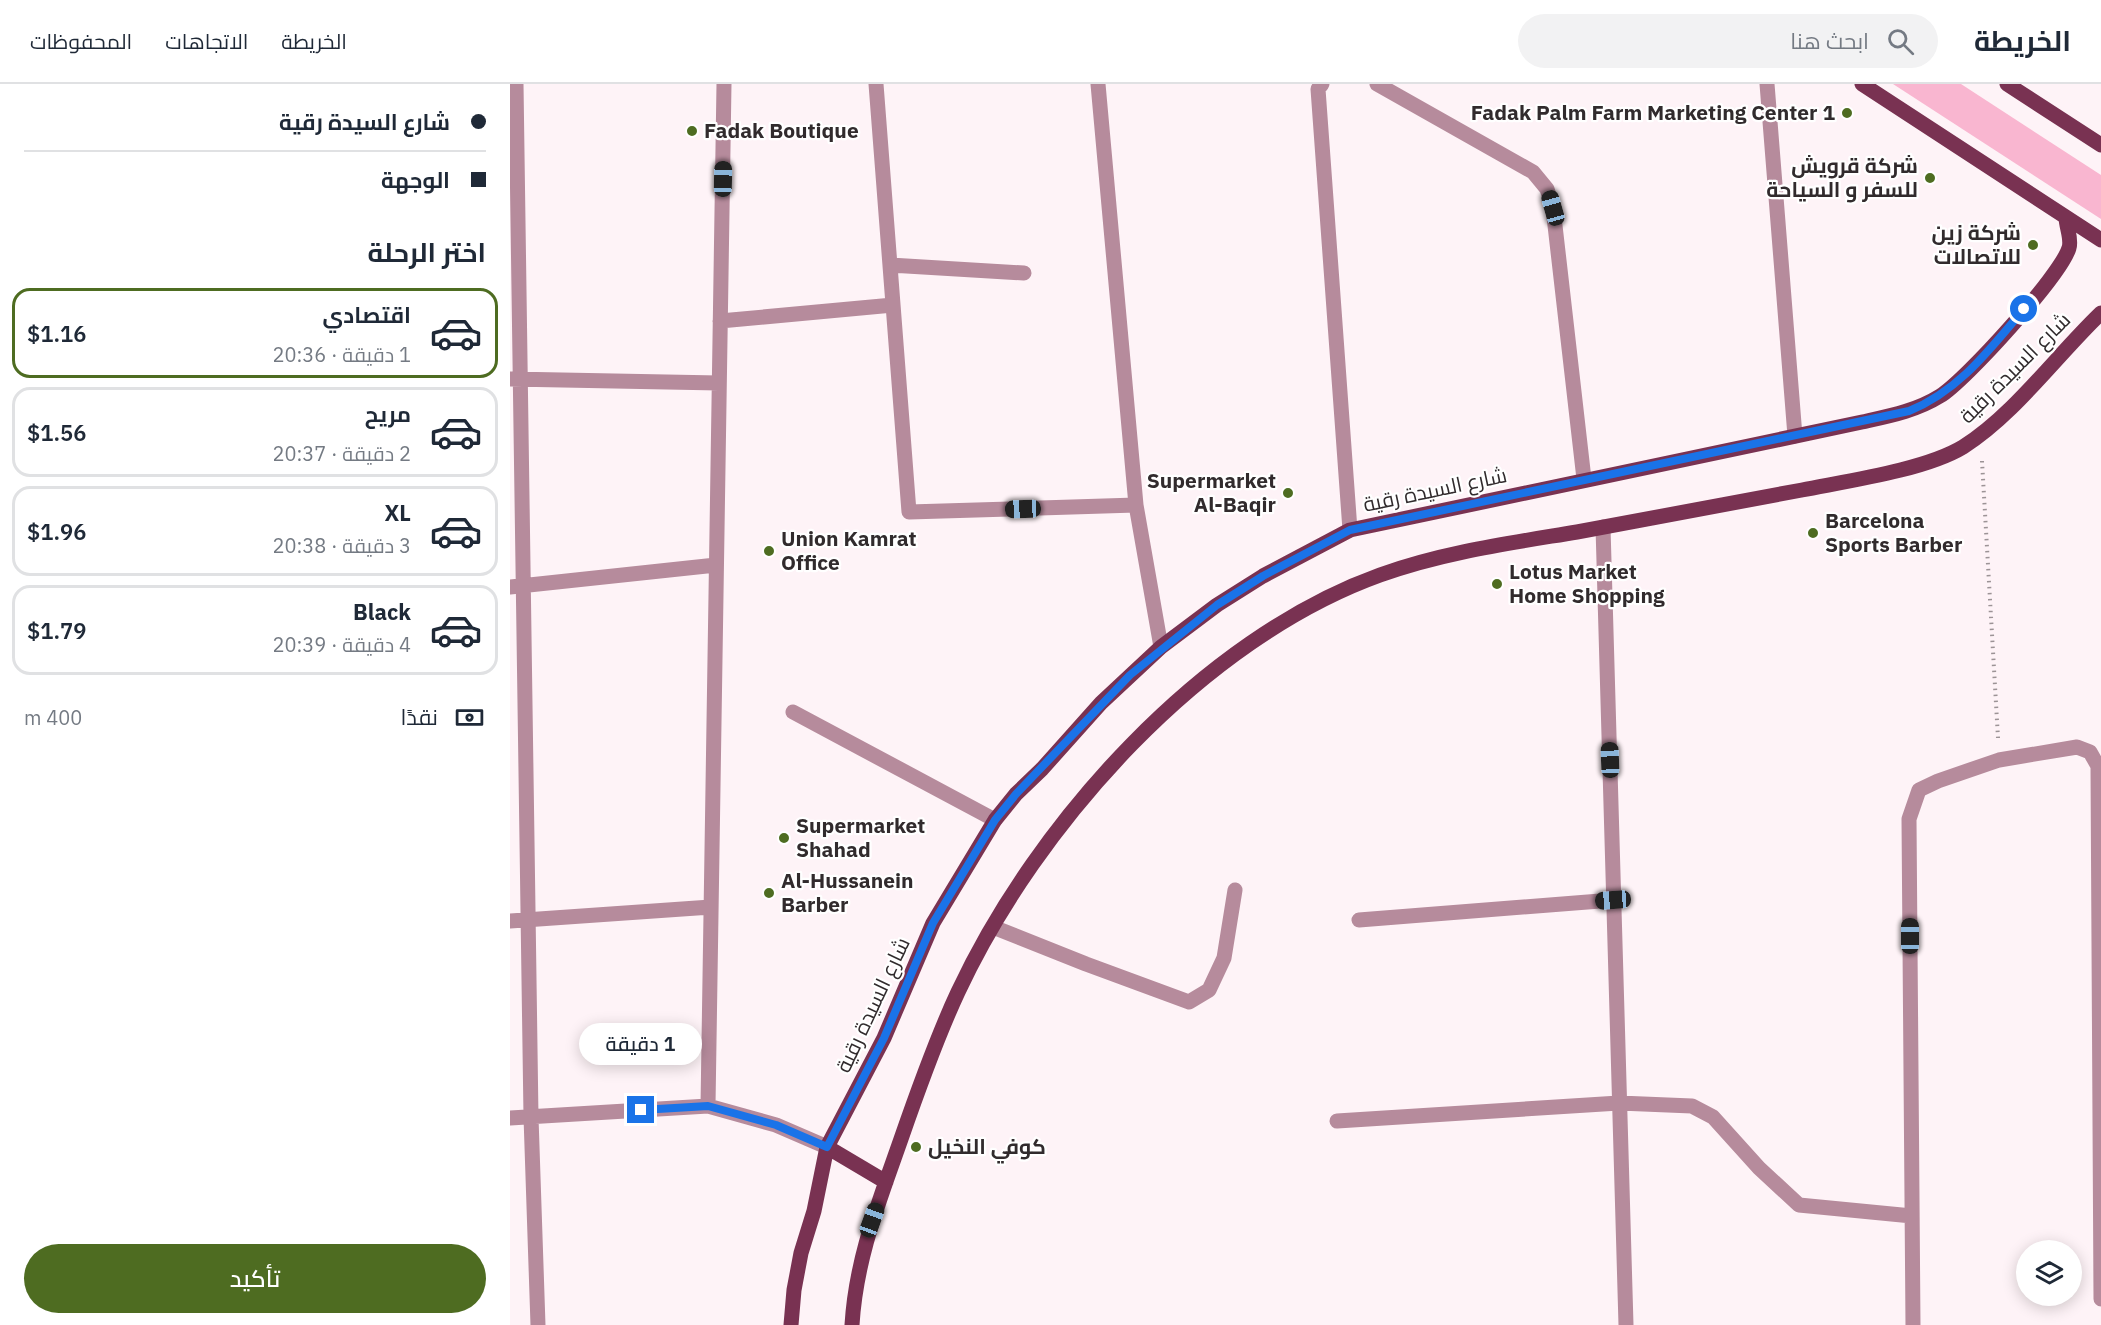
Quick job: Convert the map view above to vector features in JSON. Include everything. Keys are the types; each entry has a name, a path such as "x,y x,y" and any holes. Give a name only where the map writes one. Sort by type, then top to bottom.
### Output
{"main road":[{"path":"1862,84 2101,240"},
{"path":"2007,84 2101,145"},
{"name":"شارع السيدة رقية","path":"791,1325 794,1290 801,1253 814,1211 827,1147 884,1038 933,923 995,820 1016,794 1042,769 1101,703 1161,647 1217,605 1350,530 1909,411 1941,396 1957,383 2009,327 2061,263 2070,246 2066,217"},
{"name":"شارع السيدة رقية","path":"852,1325 853,1305 865,1240 910,1113 958,992 993,927 1042,852 1080,801 1188,692 1249,645 1338,592 1381,574 1457,553 1909,467 1946,456 1980,435 2101,313"},
{"path":"827,1147 886,1182"}],"street":[{"path":"516,84 513,381 516,586 538,1325"},
{"path":"708,1106 724,84"},
{"path":"876,84 909,512 1136,505"},
{"path":"1098,84 1136,505 1161,647"},
{"path":"1322,84 1318,89 1350,530"},
{"path":"1377,84 1533,172 1547,189 1553,208 1584,479"},
{"path":"1767,84 1795,436"},
{"path":"890,265 1024,273"},
{"path":"720,321 893,304"},
{"path":"513,381 719,383"},
{"path":"1603,527 1626,1325"},
{"path":"516,586 716,565"},
{"path":"793,712 995,820"},
{"path":"1913,1325 1909,819 1919,790 1938,781 2000,760 2077,747 2090,752 2098,766 2101,1299"},
{"path":"993,927 1189,1002 1209,990 1224,958 1235,890"},
{"path":"1359,920 1613,900"},
{"path":"510,921 711,907"},
{"path":"1337,1121 1619,1104 1692,1106 1713,1117 1759,1168 1799,1205 1912,1216"},
{"path":"510,1118 708,1106 776,1125 827,1147"}],"path":[{"path":"1980,435 2000,760"}],"shaded area":[{"path":"1893,84 1961,84 2101,175 2101,219"}],"place":[{"name":"Fadak Palm Farm Marketing Center 1","path":"1847,113"},
{"name":"Fadak Boutique","path":"692,131"},
{"name":"شركة قرويش للسفر و السياحة","path":"1930,178"},
{"name":"شركة زين للاتصالات","path":"2033,245"},
{"name":"Supermarket Al-Baqir","path":"1288,493"},
{"name":"Barcelona Sports Barber","path":"1813,533"},
{"name":"Union Kamrat Office","path":"769,551"},
{"name":"Lotus Market Home Shopping","path":"1497,584"},
{"name":"Supermarket Shahad","path":"784,838"},
{"name":"Al-Hussanein Barber","path":"769,893"},
{"name":"كوفي النخيل","path":"916,1147"}],"route":[{"path":"641,1110 708,1106 776,1125 827,1147 884,1038 933,923 995,820 1016,794 1130,675 1161,647 1217,605 1263,576 1350,530 1909,411 1941,396 1957,383 2024,309"}]}
